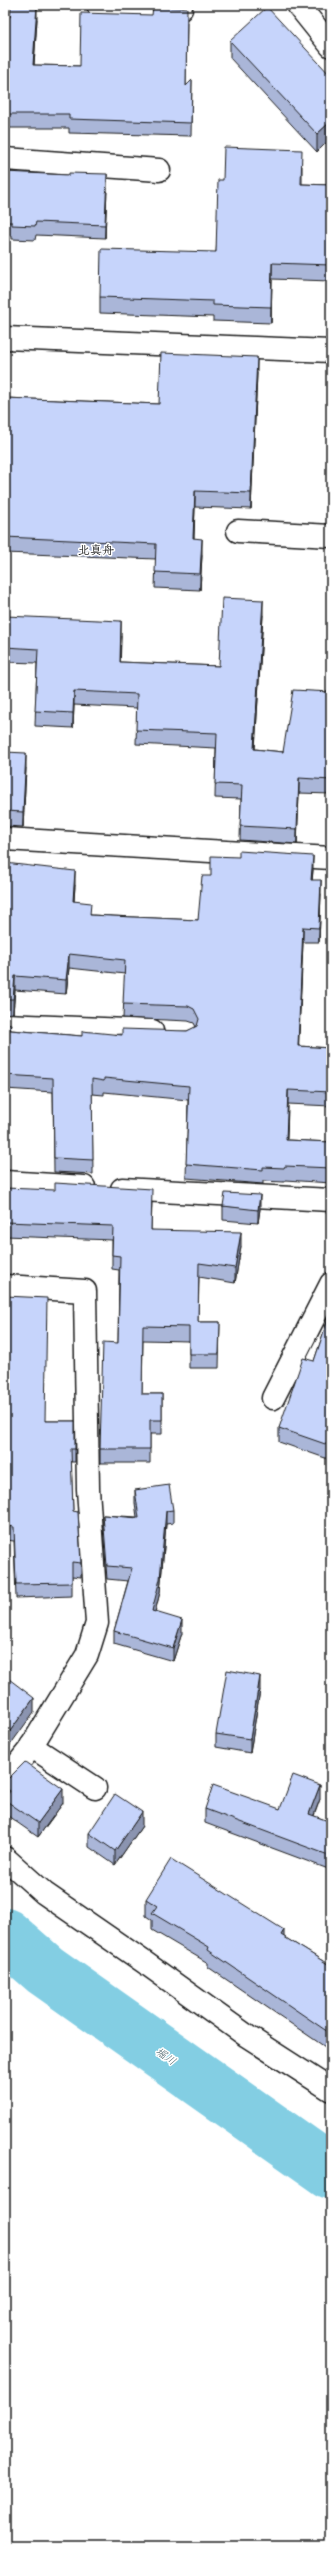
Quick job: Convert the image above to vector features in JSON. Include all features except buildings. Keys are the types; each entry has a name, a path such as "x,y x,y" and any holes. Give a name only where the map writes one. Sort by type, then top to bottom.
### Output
{"main road":[{"path":"98,5 181,9"},
{"path":"298,5 331,46"},
{"path":"5,159 159,170"},
{"path":"5,338 331,351"},
{"path":"238,531 331,536"},
{"path":"5,839 331,858"},
{"path":"5,1025 171,1032"},
{"path":"5,1182 331,1200"},
{"path":"273,1398 331,1284"},
{"path":"5,1286 85,1291 88,1489 97,1623 87,1655 31,1746 5,1780"},
{"path":"31,1746 95,1788"},
{"path":"5,1858 44,1893 247,2036 331,2090"}],"waterway":[{"name":"堀川","path":"5,1935 45,1970 331,2172"}],"district":[{"name":"北真舟","path":"96,549"}]}
